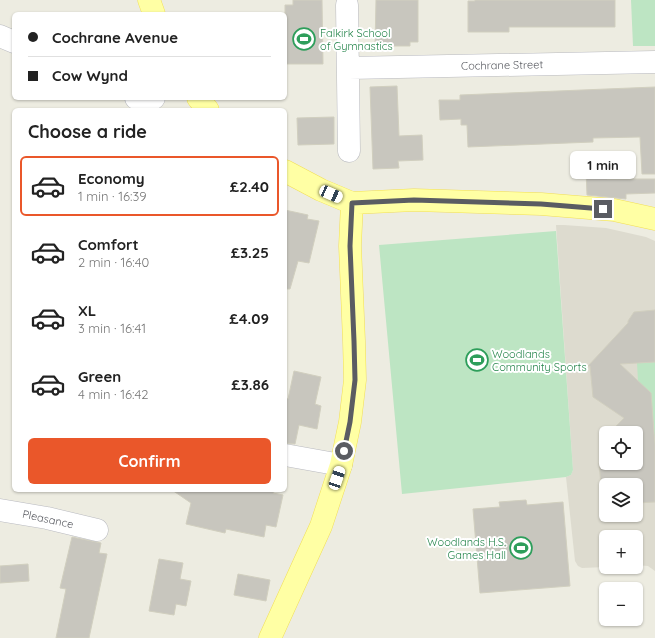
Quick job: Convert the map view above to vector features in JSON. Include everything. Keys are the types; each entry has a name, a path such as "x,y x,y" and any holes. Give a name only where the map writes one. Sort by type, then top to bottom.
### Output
{"main road":[{"path":"149,0 153,12"},
{"path":"200,100 206,108"},
{"path":"287,172 321,190 352,203 414,200 541,204 614,210 655,219"},
{"path":"270,638 321,526 341,465 350,422 355,380 350,246 352,203"}],"street":[{"path":"348,5 349,151"},
{"path":"0,36 12,41"},
{"name":"Cochrane Street","path":"349,68 655,62"},
{"path":"287,455 341,465"},
{"name":"Pleasance","path":"0,510 47,518 96,530"}],"shaded area":[{"path":"556,225 606,228 646,237 655,241 655,571 648,566 643,566 643,530 599,530 599,567 582,568 578,566 575,561 566,477 571,475 573,470"}],"green space":[{"path":"631,0 655,0 655,46 633,46"},
{"name":"Woodlands Community Sports","path":"556,231 573,470 571,475 566,477 402,494 379,245"},
{"path":"655,362 655,474 638,381 637,363"}],"building":[{"name":"Falkirk School of Gymnastics","path":"293,0 322,0 323,64 287,64 287,12 285,12 285,5 293,5"},
{"path":"376,0 418,0 418,42 410,42 410,46 375,46"},
{"path":"615,0 615,27 509,27 509,32 468,32 468,1"},
{"path":"397,86 399,136 422,135 423,160 398,161 399,168 373,169 370,87"},
{"path":"655,87 655,174 642,174 640,137 593,138 593,142 468,147 467,125 461,125 461,119 440,120 439,100 460,100 460,95"},
{"path":"334,117 334,144 298,145 297,118"},
{"path":"606,169 607,179 655,179 655,193 626,194 626,199 587,195 586,170"},
{"path":"287,210 308,215 307,219 319,221 309,263 298,261 290,289 287,289"},
{"path":"655,310 655,362 620,364 651,393 655,445 655,502 643,503 643,478 600,478 600,470 643,470 643,426 616,426 624,418 593,397 590,366 588,366 628,323 634,312"},
{"path":"294,371 321,377 315,404 321,406 317,429 299,425 295,444 287,443 288,399"},
{"path":"175,492 273,492 283,495 276,527 266,525 264,537 226,529 225,533 186,524 191,503"},
{"name":"Woodlands H.S. Games Hall","path":"526,500 527,505 563,502 570,586 480,593 473,509 500,507 499,502"},
{"path":"72,537 101,543 99,553 107,554 89,638 56,638 66,589 60,588"},
{"path":"159,559 183,563 180,579 191,581 186,606 176,604 174,615 149,611"},
{"path":"28,564 29,581 0,583 0,566"},
{"path":"238,574 270,580 266,601 234,595"}],"place":[{"name":"Falkirk School of Gymnastics","path":"304,39"},
{"name":"Woodlands Community Sports","path":"477,360"},
{"name":"Woodlands H.S. Games Hall","path":"521,548"}],"route":[{"path":"344,451 350,422 355,380 350,246 352,203 414,200 541,204 603,209"}]}
